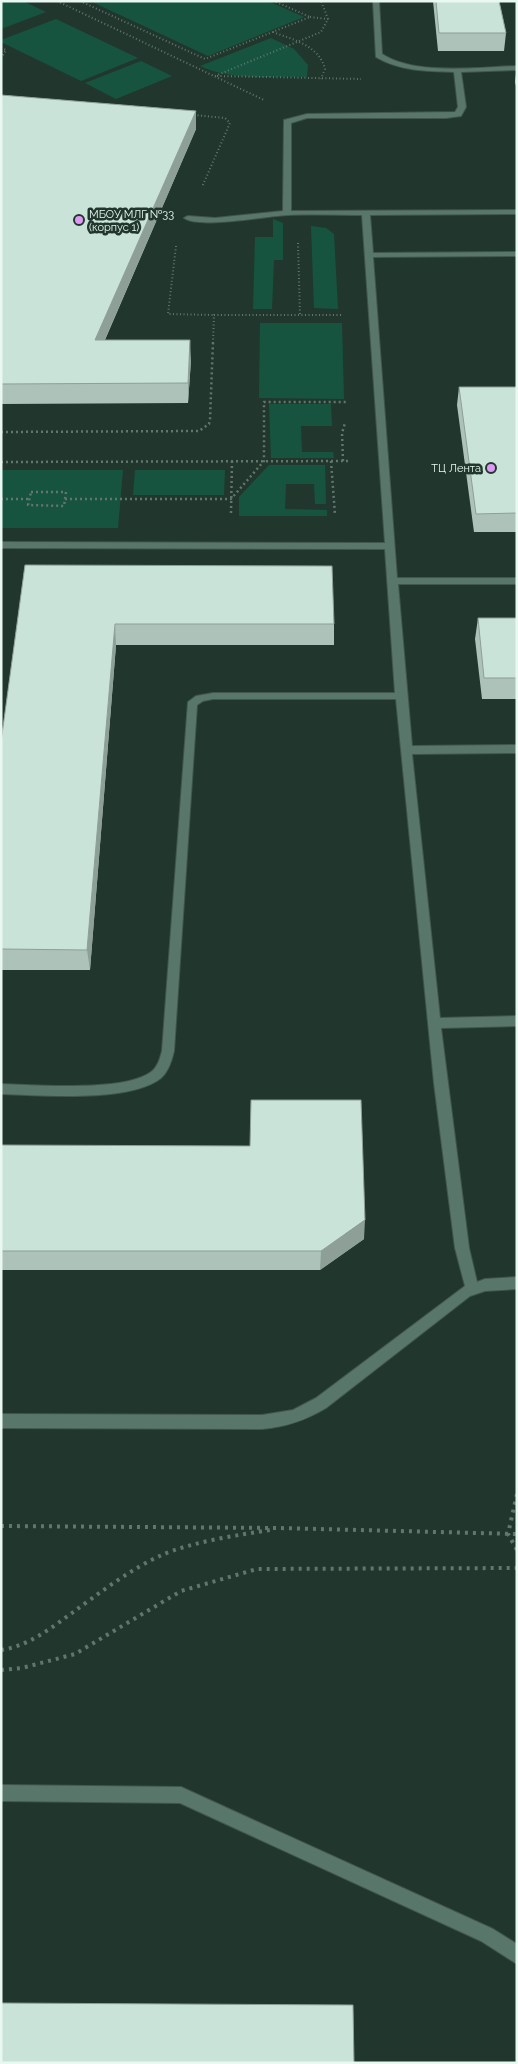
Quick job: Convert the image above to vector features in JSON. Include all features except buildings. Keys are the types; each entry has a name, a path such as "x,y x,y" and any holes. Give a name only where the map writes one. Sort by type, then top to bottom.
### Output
{"lane":[{"path":"376,1 380,55 384,60 404,67 457,69 517,68"},
{"path":"287,213 285,125 292,119 307,116 446,116 458,114 462,107 457,69"},
{"path":"188,218 215,220 287,213 517,212"},
{"path":"366,213 401,696 434,1023 462,1248 472,1288"},
{"path":"369,255 517,254"},
{"path":"1,545 391,546"},
{"path":"393,581 517,581"},
{"path":"1,1089 132,1086 146,1081 157,1074 165,1062 168,1051 192,704 200,698 213,696 401,696"},
{"path":"407,750 517,749"},
{"path":"434,1023 517,1021"},
{"path":"1,1421 269,1422 290,1420 313,1408 450,1301 472,1288 497,1283 517,1283"},
{"path":"1,1793 181,1794 487,1935 517,1955"}],"path":[{"path":"57,1 288,111 292,119"},
{"path":"80,1 205,60 310,17"},
{"path":"274,1 310,17 328,19"},
{"path":"214,76 321,32 328,19 321,1"},
{"path":"273,32 298,42 320,56 325,66 321,79"},
{"path":"1,48 6,50 1,58"},
{"path":"214,76 370,79"},
{"path":"189,115 225,118 230,125 175,247 168,314 373,316"},
{"path":"297,213 300,315"},
{"path":"1,432 191,432 204,428 210,419 214,315"},
{"path":"66,499 231,499 264,461 264,402 380,402"},
{"path":"1,462 384,460"},
{"path":"230,545 232,461"},
{"path":"331,461 337,546"},
{"path":"30,492 66,492 64,506 28,505 29,498 30,492"},
{"path":"1,499 29,498"},
{"path":"517,1494 508,1534 517,1550"},
{"path":"1,1526 279,1528 517,1534"},
{"path":"1,1650 14,1648 41,1635 103,1591 162,1555 223,1538 279,1528"},
{"path":"1,1670 22,1668 75,1654 181,1591 257,1568 517,1568"}],"green space":[{"path":"1,1 23,1 46,12 1,29"},
{"path":"90,1 268,1 304,17 208,56"},
{"path":"56,19 138,58 81,81 1,42 1,40"},
{"path":"271,38 294,49 308,65 307,77 239,76 212,71 200,66"},
{"path":"141,61 172,76 116,99 85,83"},
{"path":"273,219 283,223 283,260 274,260 272,309 253,309 255,237 273,237"},
{"path":"311,226 326,228 334,234 338,309 314,308"},
{"path":"260,323 342,323 344,399 259,398"},
{"path":"269,404 331,404 332,426 301,426 302,452 333,452 334,458 271,458"},
{"path":"269,465 325,465 326,504 315,504 314,484 286,484 285,509 327,510 327,516 239,516 239,497"},
{"path":"1,470 123,470 118,528 1,528"},
{"path":"135,470 225,470 224,495 133,495"}],"place":[{"name":"МБОУ МЛГ №33 (корпус 1)","path":"79,220"},
{"name":"ТЦ Лента","path":"491,468"}]}
